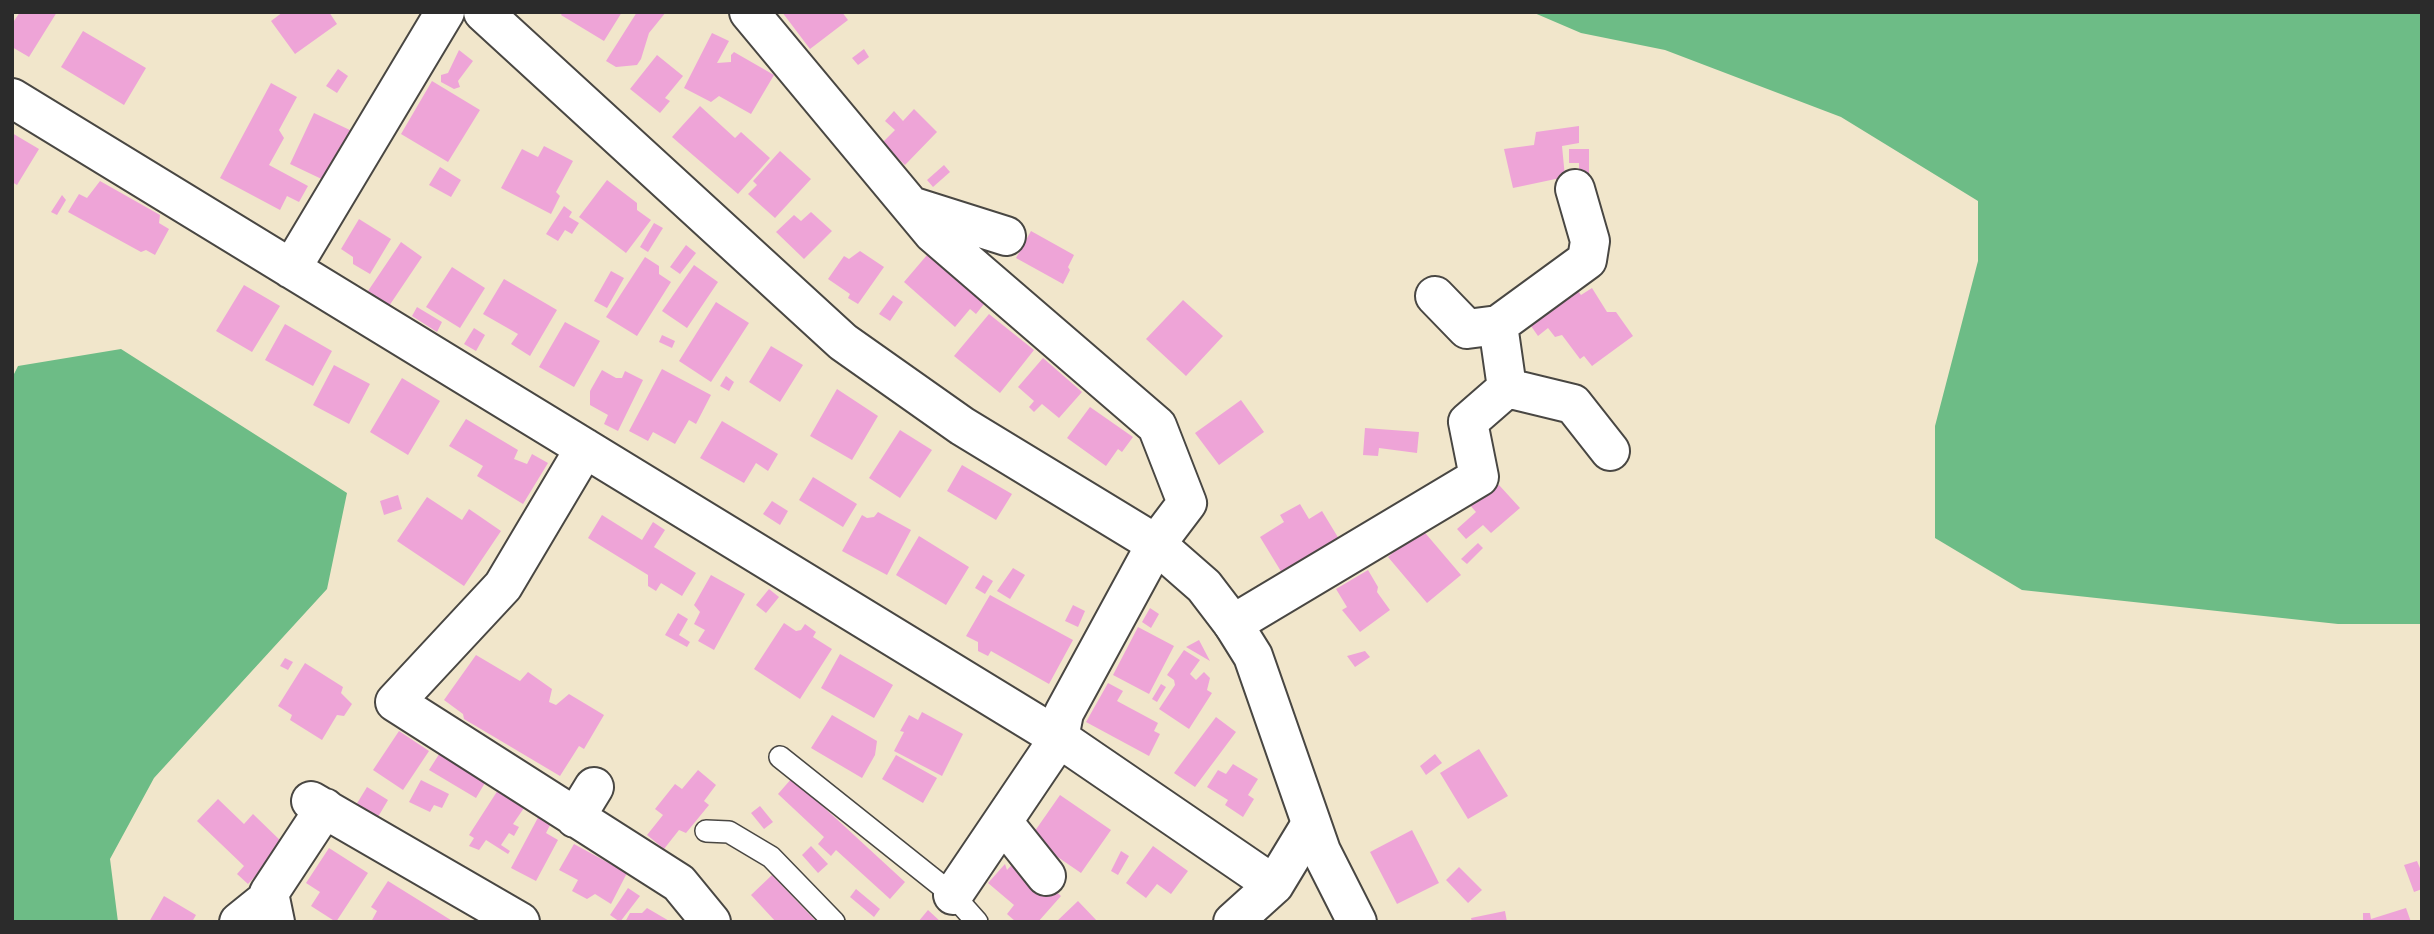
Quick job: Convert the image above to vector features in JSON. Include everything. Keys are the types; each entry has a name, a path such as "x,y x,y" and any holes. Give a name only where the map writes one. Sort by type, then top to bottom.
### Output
{"street":[{"path":"291,270 445,12"},
{"path":"483,12 843,342 962,426 1156,544 1204,586 1253,656 1321,851 1357,922"},
{"path":"749,12 933,233 1157,426 1187,503 1156,544 1064,713 1059,737 1003,822 965,908"},
{"path":"12,98 1059,737 1274,885"},
{"path":"1435,296 1467,329 1498,325 1587,260 1590,240 1575,190"},
{"path":"911,206 1006,236"},
{"path":"1498,325 1507,388"},
{"path":"1233,624 1479,477 1468,422 1507,388"},
{"path":"1507,388 1573,404 1610,452"},
{"path":"584,448 503,586 395,702 584,802 679,883 711,922"},
{"path":"239,922 273,909 270,893 318,805 520,922"},
{"path":"1003,822 1046,876"},
{"path":"1233,922 1274,885 1311,824"}],"lane":[{"path":"780,757 965,908"},
{"path":"706,831 729,832 771,858 834,922"}],"green space":[{"path":"1532,12 2422,12 2422,624 2338,624 2022,590 1935,538 1935,426 1978,261 1978,201 1841,117 1665,50 1581,33"},
{"path":"121,349 347,493 327,589 154,778 110,859 118,922 12,922 12,378 18,366"}],"building":[{"path":"20,12 57,12 29,57 12,47 12,24"},
{"path":"283,12 329,12 337,24 295,54 271,21"},
{"path":"563,12 622,12 604,41 561,15"},
{"path":"637,12 666,12 649,33 637,65 616,67 606,61"},
{"path":"782,12 842,12 848,20 810,49"},
{"path":"83,31 146,68 124,105 61,67"},
{"path":"712,33 729,41 717,63 731,62 734,52 774,75 751,114 719,96 711,102 684,88"},
{"path":"864,49 869,57 858,65 852,58"},
{"path":"459,50 473,61 458,81 460,87 454,89 441,82 441,75 448,73"},
{"path":"657,55 683,76 665,98 670,101 660,113 630,89"},
{"path":"338,69 348,76 337,93 326,86"},
{"path":"432,81 480,110 448,162 401,134"},
{"path":"271,83 297,97 279,130 284,138 269,165 308,186 299,202 287,196 280,210 220,178"},
{"path":"700,106 735,138 741,132 770,158 738,194 672,137"},
{"path":"914,109 937,132 905,165 882,143 895,130 885,121 894,111 903,121"},
{"path":"314,113 354,132 330,183 290,164"},
{"path":"1579,126 1579,143 1562,146 1565,177 1513,188 1504,149 1534,145 1536,132"},
{"path":"12,133 39,149 17,185 12,182"},
{"path":"544,146 573,161 556,192 560,196 551,214 501,188 522,149 538,157"},
{"path":"1569,149 1589,149 1589,174 1579,174 1579,163 1569,163"},
{"path":"780,151 811,179 775,218 748,194 757,185 753,181"},
{"path":"944,165 950,172 933,187 927,180"},
{"path":"440,167 461,180 451,197 429,185"},
{"path":"607,180 637,203 637,210 651,220 626,253 579,217"},
{"path":"100,181 160,215 159,223 169,229 155,255 146,250 141,252 68,212 79,194 87,198"},
{"path":"62,195 66,200 57,215 51,212"},
{"path":"564,206 572,212 569,217 579,223 572,234 565,230 558,241 546,234"},
{"path":"811,212 832,231 804,259 776,232 794,215 801,221"},
{"path":"359,219 391,239 370,274 353,264 353,257 341,249"},
{"path":"654,223 663,228 648,252 640,247"},
{"path":"1031,231 1074,255 1063,284 1016,258"},
{"path":"401,242 422,257 389,306 368,291"},
{"path":"686,245 696,253 680,274 670,267"},
{"path":"860,251 884,267 858,304 848,298 850,294 828,279 844,256 849,259"},
{"path":"927,255 984,304 976,314 970,309 955,327 904,282"},
{"path":"645,257 659,266 659,274 671,282 637,336 606,317"},
{"path":"694,265 718,282 687,328 662,311"},
{"path":"452,267 485,288 460,328 426,307"},
{"path":"611,271 624,278 607,308 594,301"},
{"path":"504,279 557,310 530,356 511,344 518,334 483,314"},
{"path":"244,285 280,306 252,352 216,331"},
{"path":"1576,288 1581,295 1592,288 1607,312 1616,312 1633,336 1592,366 1584,356 1580,359 1562,335 1555,337 1548,328 1538,336 1531,326 1559,304 1558,300"},
{"path":"893,295 903,302 890,321 879,314"},
{"path":"1183,300 1223,336 1186,376 1146,339"},
{"path":"716,302 749,323 711,382 679,361"},
{"path":"417,307 442,322 437,332 412,316"},
{"path":"989,314 1034,350 1000,393 954,356"},
{"path":"565,322 600,341 574,387 539,367"},
{"path":"285,324 332,351 313,386 265,360"},
{"path":"474,328 485,335 476,351 464,344"},
{"path":"662,335 675,341 672,348 659,342"},
{"path":"771,346 803,365 780,402 749,382"},
{"path":"1043,358 1082,392 1059,418 1042,404 1034,412 1029,407 1034,401 1018,387"},
{"path":"334,365 370,384 349,424 313,405"},
{"path":"662,369 711,395 696,424 689,420 675,444 653,432 648,441 629,431"},
{"path":"602,370 616,378 622,378 625,371 643,380 618,431 604,424 608,415 590,405 590,391"},
{"path":"726,376 734,382 729,391 720,386"},
{"path":"402,378 440,401 408,455 370,432"},
{"path":"837,389 878,416 852,460 810,436"},
{"path":"1241,400 1264,432 1219,465 1195,433"},
{"path":"1090,407 1133,437 1122,452 1118,449 1106,466 1067,438"},
{"path":"466,419 518,450 514,459 527,464 532,454 548,463 523,504 477,476 483,466 449,446"},
{"path":"722,421 778,454 768,471 756,463 744,483 700,458"},
{"path":"1365,428 1419,432 1417,453 1379,448 1378,456 1363,455"},
{"path":"900,430 932,450 900,498 869,478"},
{"path":"962,465 1012,494 996,520 947,491"},
{"path":"813,477 857,504 843,527 799,500"},
{"path":"1499,485 1520,508 1491,533 1483,525 1466,539 1457,529 1476,512 1468,503 1487,487 1491,491"},
{"path":"398,495 402,509 384,515 380,501"},
{"path":"427,497 462,520 469,509 501,531 464,586 397,541"},
{"path":"772,501 788,511 780,525 763,514"},
{"path":"1300,504 1309,519 1322,511 1339,539 1282,573 1260,537 1284,522 1280,515"},
{"path":"878,512 911,530 887,575 842,551 862,515 867,518 874,517"},
{"path":"602,515 642,540 653,522 665,530 654,547 696,573 682,596 661,583 656,591 648,586 648,575 588,538"},
{"path":"1421,528 1461,575 1427,603 1388,557"},
{"path":"919,536 969,567 946,605 896,575"},
{"path":"1478,543 1483,548 1467,564 1461,559"},
{"path":"1013,568 1025,575 1010,599 997,591"},
{"path":"1368,570 1378,587 1377,592 1390,610 1360,632 1342,610 1347,607 1336,589"},
{"path":"711,575 745,594 714,650 698,641 705,630 694,624 700,612 694,605"},
{"path":"983,575 993,581 985,594 975,588"},
{"path":"769,589 779,597 766,613 756,605"},
{"path":"990,595 1073,640 1049,684 991,651 988,656 978,651 978,642 966,636"},
{"path":"1073,605 1085,611 1078,627 1065,621"},
{"path":"1150,608 1159,614 1151,628 1142,622"},
{"path":"678,613 688,619 679,635 690,642 687,647 665,635"},
{"path":"784,623 796,631 801,630 805,624 816,632 813,637 832,649 800,699 754,669"},
{"path":"1138,627 1174,646 1149,694 1113,675"},
{"path":"1199,640 1210,661 1186,647"},
{"path":"1184,650 1200,660 1190,674 1196,680 1204,672 1210,678 1207,690 1212,693 1189,729 1159,709 1175,685 1174,680 1167,675"},
{"path":"1365,651 1370,657 1355,667 1347,656"},
{"path":"840,654 893,685 874,718 821,688"},
{"path":"476,655 520,681 528,672 552,689 549,702 556,705 569,694 604,715 584,749 579,746 560,776 464,719 463,714 444,700"},
{"path":"285,658 293,662 288,670 280,666"},
{"path":"305,663 343,687 341,693 352,704 344,716 337,715 322,740 290,720 292,715 278,706"},
{"path":"1108,683 1123,691 1117,701 1158,723 1154,731 1160,734 1149,756 1086,722"},
{"path":"1161,684 1166,687 1157,702 1152,699"},
{"path":"922,712 963,734 942,776 894,751 904,732 900,731 909,715 918,720"},
{"path":"832,715 877,741 875,755 862,778 811,748"},
{"path":"1216,717 1236,732 1195,787 1174,773"},
{"path":"399,731 429,751 403,790 373,770"},
{"path":"443,748 489,776 476,798 429,770"},
{"path":"1479,749 1508,796 1468,819 1440,773"},
{"path":"1435,754 1442,763 1426,775 1420,766"},
{"path":"896,755 937,778 923,803 882,779"},
{"path":"1233,764 1258,779 1248,795 1254,799 1243,817 1225,805 1228,800 1207,787 1218,770 1226,774"},
{"path":"698,770 716,785 704,801 709,805 686,833 679,830 664,849 647,835 663,815 655,809 675,784 682,789"},
{"path":"792,778 905,882 890,899 836,850 831,856 818,844 824,837 778,794"},
{"path":"421,780 449,794 442,808 434,805 430,812 409,802"},
{"path":"367,787 388,800 375,822 353,810"},
{"path":"498,790 524,808 513,824 519,827 514,836 509,833 501,845 510,851 508,854 486,840 479,850 469,846 474,838 469,835"},
{"path":"1060,795 1111,830 1081,873 1030,838"},
{"path":"218,799 244,824 253,814 285,845 248,884 237,874 244,866 197,821"},
{"path":"760,806 773,822 764,829 751,813"},
{"path":"541,812 553,819 546,833 558,840 536,881 511,868"},
{"path":"1412,830 1439,883 1397,904 1370,852"},
{"path":"574,844 627,873 611,904 595,894 587,899 572,891 578,880 559,870"},
{"path":"811,846 828,864 818,873 802,855"},
{"path":"1153,846 1188,871 1171,894 1157,884 1146,898 1126,883"},
{"path":"329,848 368,873 336,922 311,906 320,892 306,883"},
{"path":"1121,851 1129,856 1118,875 1111,871"},
{"path":"1018,858 1061,896 1038,922 1016,922 1007,914 1014,905 988,883 1005,864 1007,870"},
{"path":"2417,861 2422,873 2422,889 2414,892 2404,865"},
{"path":"1459,867 1482,890 1468,903 1446,880"},
{"path":"772,875 817,922 776,922 751,895"},
{"path":"388,881 454,922 371,922 377,911 371,907"},
{"path":"628,888 640,896 620,922 610,915"},
{"path":"856,889 880,909 874,917 850,897"},
{"path":"164,896 196,915 192,922 149,922"},
{"path":"1078,901 1098,922 1056,922"},
{"path":"647,908 671,922 625,922 630,913 642,913"},
{"path":"2406,908 2411,922 2363,922 2363,913 2370,913 2371,919"},
{"path":"928,910 941,922 918,922"},
{"path":"1505,911 1507,922 1472,922 1471,918"}]}
